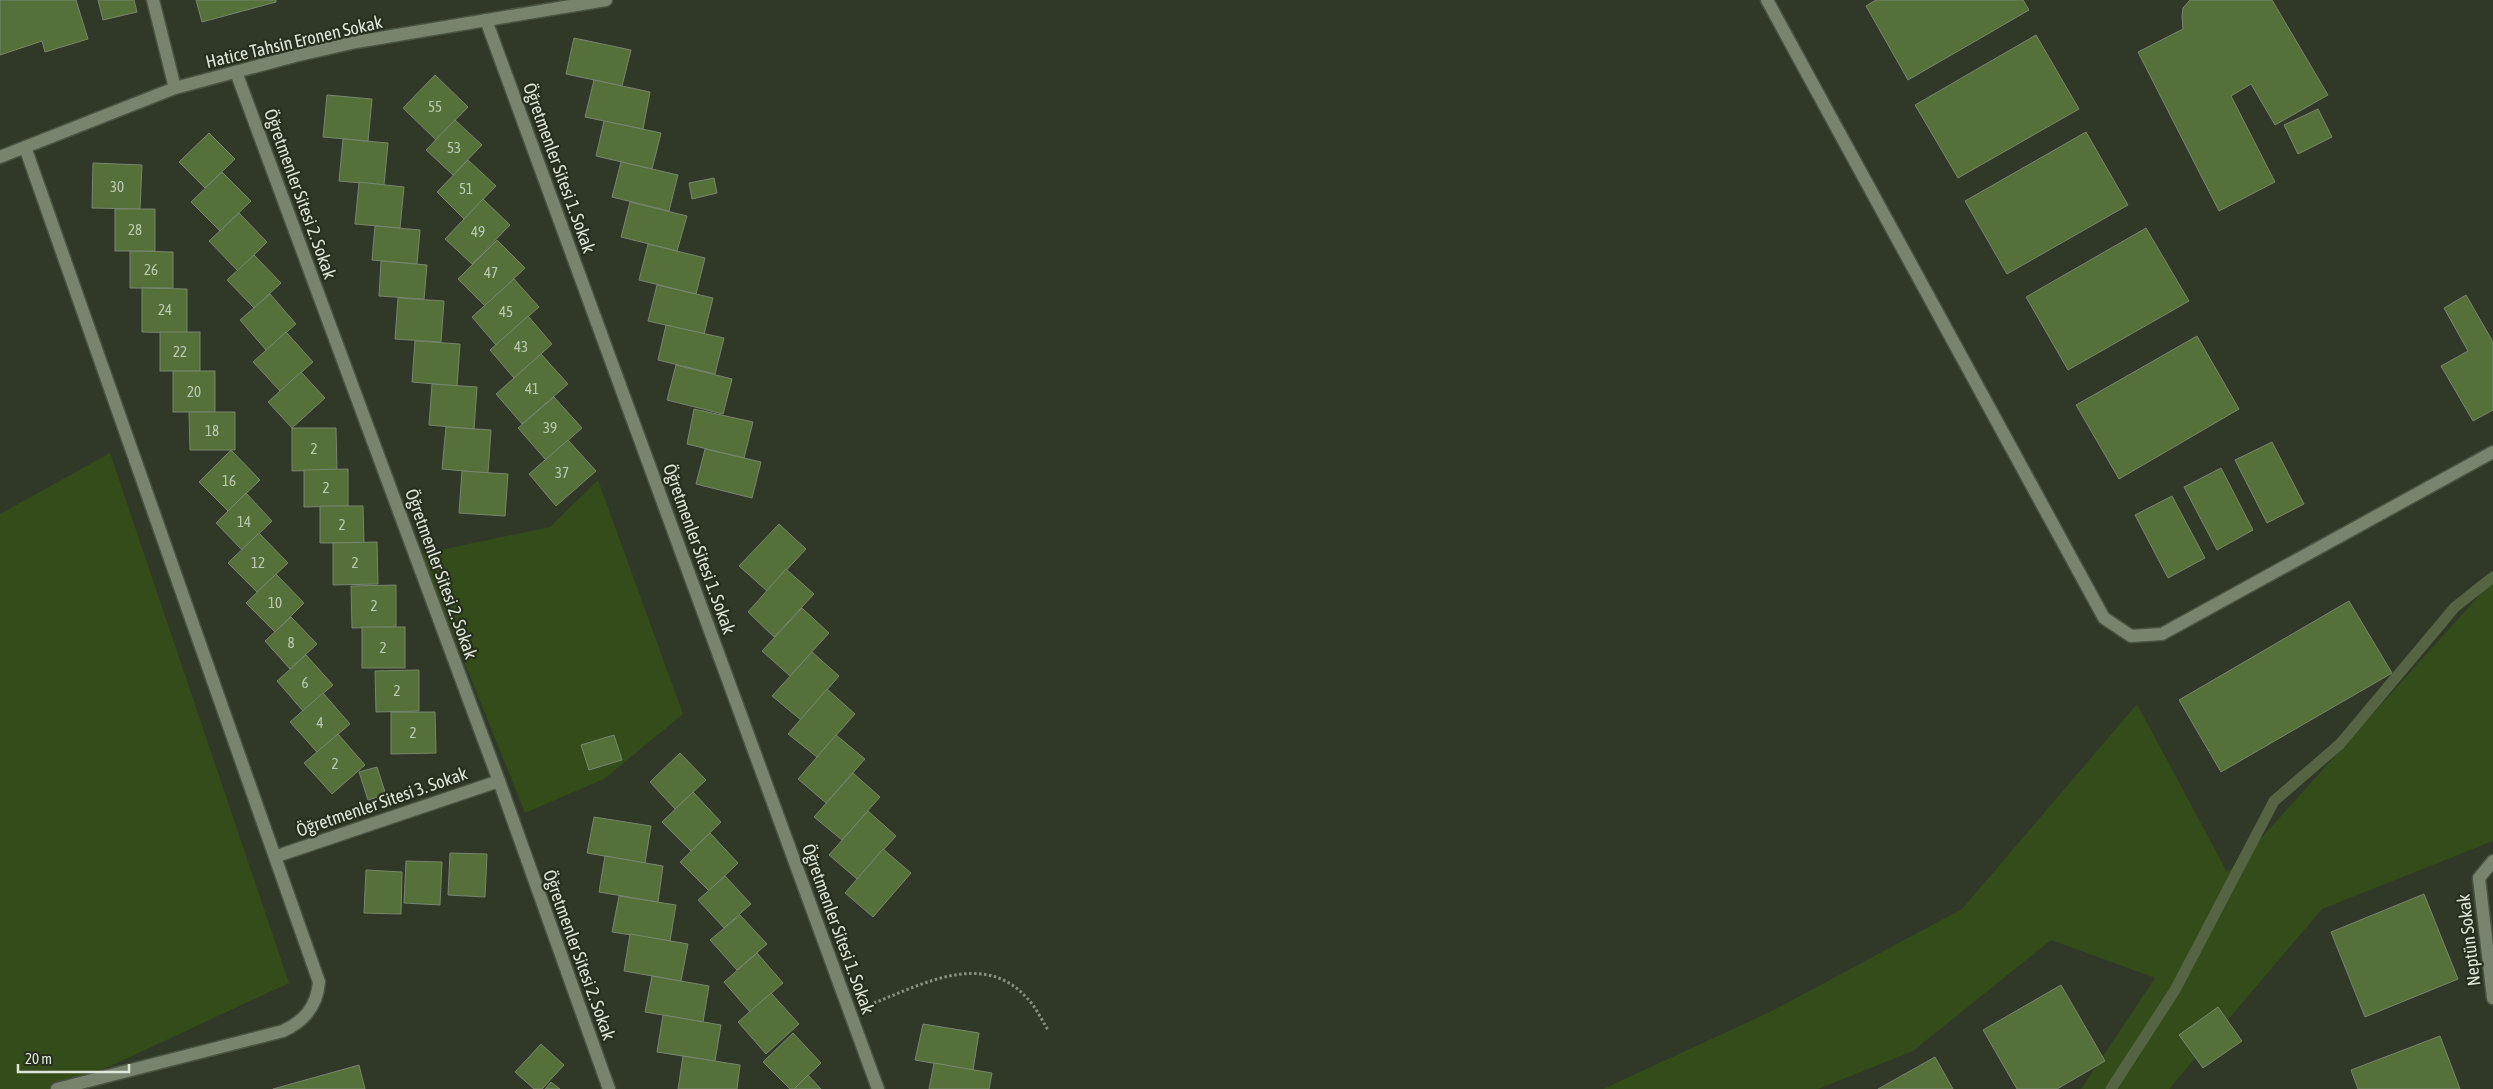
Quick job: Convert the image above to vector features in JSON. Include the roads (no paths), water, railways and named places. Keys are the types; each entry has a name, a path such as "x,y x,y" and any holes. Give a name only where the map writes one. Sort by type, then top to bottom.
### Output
{"street":[{"path":"153,0 175,88"},
{"name":"Hatice Tahsin Eronen Sokak","path":"0,157 175,88 236,72 356,42 606,0"},
{"path":"1767,0 2104,618 2131,636 2162,634 2493,452"},
{"name":"Öğretmenler Sitesi 1. Sokak","path":"486,20 878,1089"},
{"name":"Öğretmenler Sitesi 2. Sokak","path":"236,72 499,781 609,1089"},
{"path":"25,147 277,856 319,982 318,994 309,1013 293,1026 283,1031 57,1089"},
{"name":"Öğretmenler Sitesi 3. Sokak","path":"277,856 499,781"},
{"name":"Neptün Sokak","path":"2493,861 2479,878 2493,998"}],"waterway":[{"path":"2111,1089 2175,990 2274,801 2340,744 2455,607 2493,577"}]}
